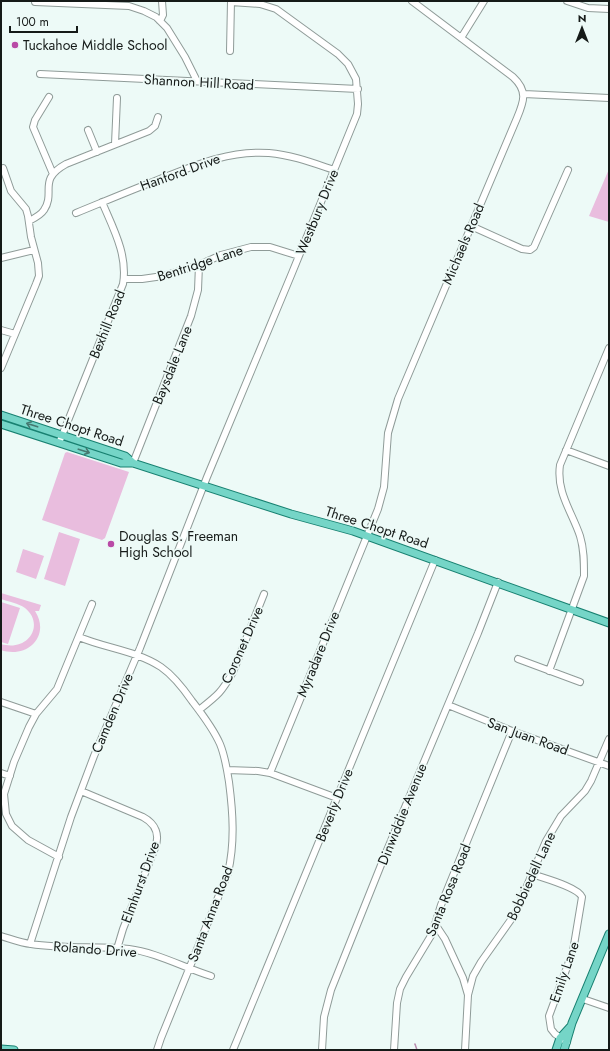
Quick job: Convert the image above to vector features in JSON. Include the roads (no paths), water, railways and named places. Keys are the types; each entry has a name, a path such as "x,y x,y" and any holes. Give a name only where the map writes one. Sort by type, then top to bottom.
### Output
{"main road":[{"name":"Three Chopt Road","path":"1,415 125,456 133,463"},
{"name":"Three Chopt Road","path":"1,424 121,463 133,463 291,514 366,536 609,623"},
{"path":"556,1050 563,1040 583,999 609,934"},
{"path":"563,1040 564,1050"},
{"path":"1,1049 14,1050"}],"street":[{"path":"160,21 163,15 162,1"},
{"path":"412,1 513,77 522,87 524,94 609,98"},
{"path":"461,38 484,1"},
{"path":"567,1 588,8 609,9"},
{"path":"35,2 133,7 144,11 160,21 167,28 197,81"},
{"path":"230,52 231,2"},
{"name":"Westbury Drive","path":"204,486 357,114 358,104 358,89 354,73 344,60 276,9 260,4 231,2"},
{"name":"Shannon Hill Road","path":"40,74 358,89"},
{"name":"Michaels Road","path":"366,536 378,508 382,494 386,469 386,446 392,415 522,106 524,94"},
{"path":"49,97 35,120 33,127 52,174"},
{"path":"116,144 117,98"},
{"path":"29,221 46,208 48,201 48,183 52,174 58,168 153,129 157,123 158,117"},
{"path":"88,130 97,152"},
{"name":"Hanford Drive","path":"76,213 204,162 230,155 256,153 284,155 334,170"},
{"path":"1,368 38,278 38,263 26,209 11,191 3,168"},
{"path":"471,226 525,250 530,250 534,247 568,170"},
{"name":"Bexhill Road","path":"59,443 119,297 124,279 121,249 102,202"},
{"name":"Bentridge Lane","path":"124,279 152,278 199,266 221,255 258,246 270,247 299,256"},
{"path":"1,258 34,250"},
{"name":"Baysdale Lane","path":"133,463 191,316 198,290 199,266"},
{"path":"1,330 15,334"},
{"path":"550,671 584,576 584,559 580,536 560,485 560,465 609,348"},
{"path":"566,450 609,466"},
{"name":"Camden Drive","path":"30,944 81,791 186,535 204,486"},
{"name":"Myradare Drive","path":"270,773 366,536"},
{"name":"Beverly Drive","path":"233,1050 435,560"},
{"name":"Dinwiddie Avenue","path":"322,1050 324,1017 331,990 498,582"},
{"name":"Coronet Drive","path":"198,710 215,698 233,672 264,594"},
{"path":"59,857 28,840 17,831 9,822 4,802 6,787 29,727 36,714 57,690 92,604"},
{"name":"Santa Anna Road","path":"78,636 156,664 169,673 182,688 216,735 221,745 227,770 233,821 231,859 225,880 157,1050"},
{"path":"518,659 580,682"},
{"path":"1,702 36,714"},
{"name":"San Juan Road","path":"448,705 512,731 609,766"},
{"name":"Santa Rosa Road","path":"394,1050 397,1003 400,989 428,941 441,905 512,731"},
{"name":"Bobbiedell Lane","path":"468,995 473,976 481,962 515,914 546,841 554,826 567,809 585,791 591,782 609,739"},
{"path":"227,770 270,773 337,798"},
{"path":"1,773 10,776"},
{"name":"Elmhurst Drive","path":"81,791 143,817 152,823 158,834 155,848 117,948"},
{"name":"Emily Lane","path":"532,874 580,893 582,900 573,951 549,1016 552,1029 555,1034 563,1040"},
{"path":"435,924 460,972 468,995 465,1050"},
{"name":"Rolando Drive","path":"1,936 30,944 59,947 129,949 148,953 211,976"},
{"path":"583,999 609,1008"}],"waterway":[{"path":"415,1044 417,1050"}],"place":[{"name":"Tuckahoe Middle School","path":"15,45"},
{"name":"Douglas S. Freeman High School","path":"111,544"}]}
